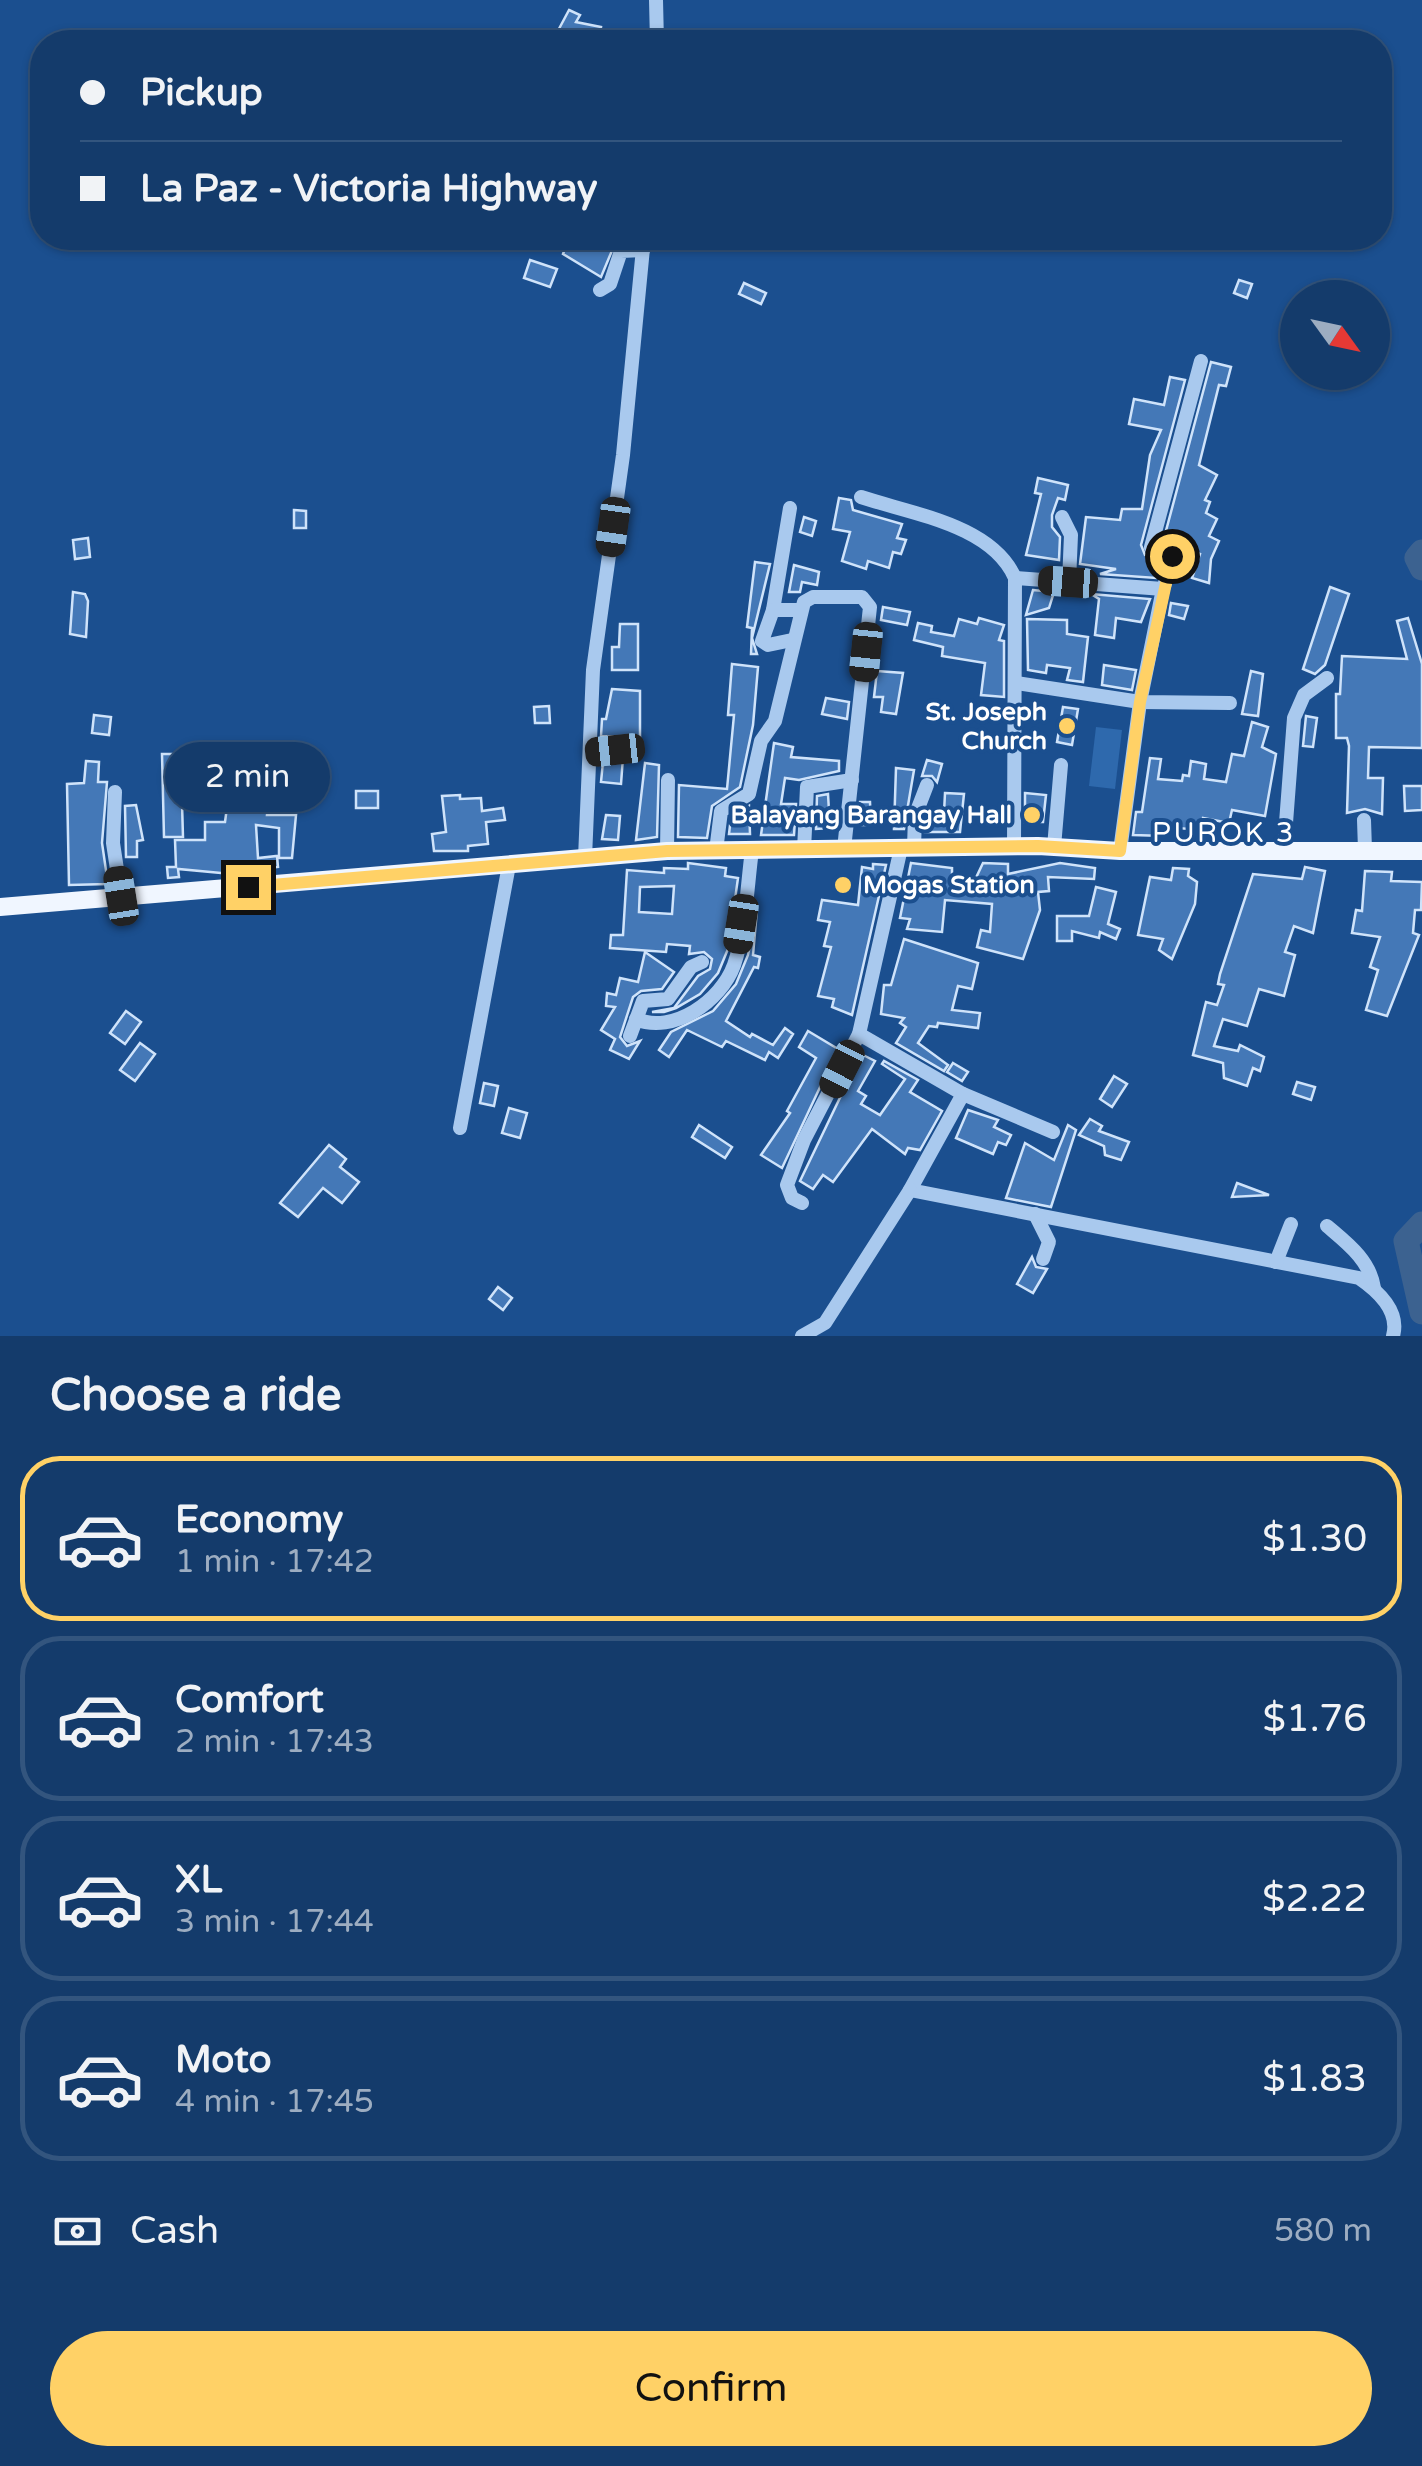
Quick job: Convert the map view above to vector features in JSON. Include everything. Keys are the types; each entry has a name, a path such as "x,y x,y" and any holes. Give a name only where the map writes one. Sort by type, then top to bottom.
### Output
{"main road":[{"path":"0,907 667,851 1014,847 1120,851 1422,850"}],"street":[{"path":"656,0 657,30"},
{"path":"600,290 610,284 622,250"},
{"path":"586,858 593,670 623,455 642,250"},
{"path":"1120,851 1140,702 1163,589 1174,560 1151,547 1200,361"},
{"path":"861,496 980,538 998,549 1015,578 1014,847"},
{"path":"790,508 774,610 764,644 792,640"},
{"path":"1062,516 1071,536 1068,582"},
{"path":"1015,578 1163,589"},
{"path":"716,850 721,810 750,794 760,741 775,721 801,610 813,597 862,597 870,607 844,849"},
{"path":"774,610 801,610"},
{"path":"1284,849 1294,718 1304,695 1327,678"},
{"path":"1016,683 1140,702 1230,704"},
{"path":"590,752 615,750"},
{"path":"1054,847 1061,765"},
{"path":"667,851 668,780"},
{"path":"804,850 805,790 810,784 852,780"},
{"path":"802,1202 792,1198 787,1185 804,1140 860,1034 918,799 927,785"},
{"path":"115,792 113,843 121,896"},
{"path":"1364,820 1365,850"},
{"path":"636,1019 656,1025 690,1016 732,971 752,850"},
{"path":"460,1128 509,865"},
{"path":"630,1036 644,1001 668,999 690,967 702,962"},
{"path":"860,1034 963,1094 1053,1132"},
{"path":"802,1336 825,1323 910,1190 963,1094"},
{"path":"910,1190 1359,1278 1385,1299 1396,1326 1393,1336"},
{"path":"1035,1214 1049,1242 1043,1259"},
{"path":"1276,1262 1290,1224"},
{"path":"1326,1226 1354,1249 1372,1275 1374,1288"}],"shaded area":[{"path":"1096,727 1122,730 1115,789 1089,786"}],"building":[{"path":"569,10 580,15 576,22 601,27 600,30 558,30"},
{"path":"564,250 612,250 601,277 563,254"},
{"path":"530,260 557,269 550,287 524,278"},
{"path":"1239,280 1252,284 1247,298 1234,293"},
{"path":"744,283 766,293 761,304 739,294"},
{"path":"1211,362 1231,367 1226,386 1219,385 1199,465 1217,475 1205,500 1210,502 1206,513 1217,519 1209,536 1219,541 1211,559 1209,583 1192,578 1200,554 1171,541 1170,546 1163,542"},
{"path":"1170,377 1185,380 1141,545 1145,555 1160,565 1156,578 1100,574 1116,569 1080,564 1086,517 1120,520 1122,509 1142,509 1150,455 1161,430 1129,424 1134,399 1164,405"},
{"path":"1038,478 1068,485 1065,500 1058,498 1052,515 1052,527 1060,537 1059,560 1026,555 1041,494 1035,493"},
{"path":"839,498 851,500 853,510 902,524 897,538 906,540 901,554 893,552 889,568 868,561 866,569 842,561 850,532 833,529"},
{"path":"294,510 306,511 306,528 294,528"},
{"path":"804,517 816,521 812,536 800,532"},
{"path":"88,538 90,557 75,559 73,540"},
{"path":"755,562 770,564 752,638 757,654 751,654 752,628 747,627"},
{"path":"794,565 819,572 817,585 802,582 800,592 789,592"},
{"path":"1330,587 1349,594 1325,665 1315,674 1303,669"},
{"path":"1033,590 1054,592 1049,608 1026,615"},
{"path":"73,592 85,594 88,601 86,637 70,634"},
{"path":"1091,594 1150,599 1141,622 1116,618 1114,638 1095,635 1099,599"},
{"path":"1171,603 1188,606 1184,619 1169,615"},
{"path":"883,607 910,612 907,625 881,620"},
{"path":"979,618 1004,625 999,640 1004,641 1004,697 981,695 985,663 942,656 943,647 914,640 918,623 932,626 931,632 954,636 959,619 977,624"},
{"path":"1408,618 1422,664 1422,748 1369,747 1368,778 1383,778 1382,814 1365,809 1347,813 1349,746 1347,738 1336,738 1336,694 1340,694 1342,656 1407,659 1397,621"},
{"path":"1027,619 1067,620 1067,634 1088,637 1083,682 1067,680 1070,668 1047,665 1046,673 1028,670"},
{"path":"620,624 638,624 638,670 612,670 612,647 619,647"},
{"path":"732,664 758,667 753,725 740,787 712,806 707,838 678,837 679,785 727,789 734,715 728,715"},
{"path":"1104,665 1136,670 1132,690 1102,685"},
{"path":"877,671 903,673 896,714 881,712 883,697 874,697"},
{"path":"1251,671 1263,674 1258,716 1242,714"},
{"path":"612,689 640,691 640,738 601,736"},
{"path":"826,698 849,702 847,719 822,714"},
{"path":"549,706 550,723 535,723 534,707"},
{"name":"St. Joseph Church","path":"1063,707 1078,709 1072,745 1057,742"},
{"path":"94,715 111,717 109,735 92,733"},
{"path":"1306,716 1317,718 1313,747 1303,746"},
{"path":"1252,722 1268,727 1262,747 1276,754 1265,816 1232,810 1229,823 1203,818 1201,830 1166,827 1165,836 1133,835 1136,812 1142,812 1150,758 1161,759 1158,779 1182,781 1183,775 1189,776 1191,761 1206,764 1204,779 1226,782 1232,754 1244,756"},
{"path":"774,743 793,747 791,757 839,761 839,771 799,780 785,778 781,804 796,804 794,835 761,835"},
{"path":"285,746 297,747 296,756 302,757 300,789 289,789 286,768 242,767 243,803 268,806 267,815 296,815 292,858 279,858 279,828 256,825 258,858 277,856 278,867 221,873 178,869 179,877 168,878 167,867 176,867 175,840 205,840 205,822 225,822 235,749 285,751"},
{"path":"162,754 175,754 176,778 195,778 194,804 182,803 183,837 164,837"},
{"path":"623,757 621,784 601,782 603,762"},
{"path":"927,760 942,764 937,782 932,776 922,776"},
{"path":"86,761 99,762 98,782 107,782 102,843 108,884 69,885 67,784 84,783"},
{"path":"645,763 659,765 657,837 636,840"},
{"path":"896,768 914,770 904,829 894,829"},
{"path":"1404,786 1422,786 1422,810 1405,811"},
{"path":"356,791 378,791 378,808 356,808"},
{"path":"945,793 964,794 960,832 925,832 926,820 937,820 937,813 944,813"},
{"path":"1025,793 1046,795 1043,822 1025,822"},
{"path":"828,794 830,828 816,829 817,796"},
{"path":"460,795 460,799 481,798 482,811 503,808 505,820 486,822 488,844 468,846 468,851 434,851 432,834 446,832 442,796"},
{"path":"860,802 870,802 871,825 857,825"},
{"path":"136,805 143,840 137,841 137,857 126,857 125,806"},
{"path":"749,806 750,834 729,834 731,817"},
{"path":"606,815 620,816 618,840 602,839"},
{"path":"688,863 726,868 725,876 738,878 728,949 718,973 700,994 676,1008 652,1012 674,1008 698,976 710,969 712,959 704,952 689,954 690,946 667,944 666,952 610,948 611,935 623,935 627,870 664,873 664,868 688,869","holes":["674,886 672,914 639,912 640,887"]},
{"path":"911,863 952,868 952,880 973,884 983,863 1008,864 1008,874 1060,863 1095,868 1094,879 1048,877 1049,891 1038,892 1040,910 1023,959 977,947 981,930 990,932 992,904 945,900 942,932 907,929 910,919 900,918"},
{"path":"873,864 886,865 852,1015 832,1007 834,999 818,996 831,947 824,946 830,922 818,920 822,900 858,905 862,867 873,869"},
{"path":"1305,867 1325,871 1313,933 1294,926 1285,952 1295,955 1284,996 1259,989 1247,1026 1223,1019 1214,1046 1238,1051 1240,1045 1264,1057 1260,1071 1253,1068 1247,1086 1224,1078 1223,1063 1193,1055 1206,1002 1217,1005 1224,985 1218,984 1220,974 1253,874 1302,879"},
{"path":"1173,868 1189,869 1188,876 1197,882 1195,904 1172,959 1159,950 1163,939 1138,935 1150,877 1171,880"},
{"path":"1365,871 1392,872 1391,881 1422,882 1421,910 1415,910 1413,933 1419,935 1387,1016 1366,1010 1378,970 1370,967 1380,937 1352,933 1356,910 1362,911"},
{"path":"1096,887 1116,892 1108,924 1120,929 1116,939 1100,932 1099,938 1072,931 1072,941 1057,941 1057,916 1089,916"},
{"path":"757,910 753,955 760,957 758,968 754,967 726,1021 750,1037 752,1034 773,1045 785,1028 793,1034 778,1058 769,1052 765,1060 726,1041 722,1047 687,1030 669,1057 659,1050 671,1032 713,1011 736,984 748,955"},
{"path":"904,939 978,963 972,989 958,986 952,1010 980,1013 978,1028 938,1023 937,1027 929,1026 918,1043 948,1065 944,1071 896,1043 906,1027 900,1023 904,1018 881,1014 884,985 891,985"},
{"path":"645,952 674,972 662,989 641,991 633,997 620,1037 627,1046 640,1041 629,1059 610,1050 615,1039 601,1030 615,1007 606,1006 607,993 616,995 620,978 638,982"},
{"path":"126,1011 141,1022 125,1044 110,1033"},
{"path":"808,1031 838,1049 782,1168 761,1155 790,1113 787,1111 816,1058 799,1047"},
{"path":"140,1043 155,1054 135,1081 120,1070"},
{"path":"861,1054 875,1061 858,1091 866,1096 861,1104 880,1115 905,1079 882,1064 884,1061 918,1080 910,1092 942,1111 920,1150 908,1148 905,1154 872,1129 833,1182 823,1175 813,1189 800,1181"},
{"path":"953,1063 968,1072 962,1081 947,1072"},
{"path":"1114,1076 1127,1084 1112,1107 1100,1099"},
{"path":"1297,1082 1315,1087 1311,1100 1293,1094"},
{"path":"484,1083 498,1086 494,1106 480,1103"},
{"path":"509,1108 527,1113 520,1138 502,1133"},
{"path":"968,1110 998,1120 994,1127 1011,1135 1006,1145 998,1142 993,1154 956,1138"},
{"path":"1090,1119 1102,1126 1099,1131 1129,1142 1121,1160 1105,1155 1104,1146 1079,1135"},
{"path":"699,1125 732,1147 725,1158 692,1137"},
{"path":"1068,1125 1076,1130 1051,1207 1006,1198 1025,1143 1054,1160"},
{"path":"329,1145 346,1159 340,1167 359,1182 342,1203 323,1188 298,1217 280,1203"},
{"path":"1237,1183 1269,1195 1232,1197"},
{"path":"1032,1257 1036,1267 1047,1269 1033,1293 1017,1284"},
{"path":"498,1287 512,1298 503,1310 489,1299"}],"waterway":[{"path":"1422,552 1417,558 1422,568"},
{"path":"1422,1224 1406,1241 1422,1312"}],"place":[{"name":"St. Joseph Church","path":"1067,726"},
{"name":"Balayang Barangay Hall","path":"1032,815"},
{"name":"Mogas Station","path":"843,885"}],"district":[{"name":"PUROK 3","path":"1224,833"}],"route":[{"path":"248,887 667,851 1038,846 1120,851 1140,702 1172,556"}]}
